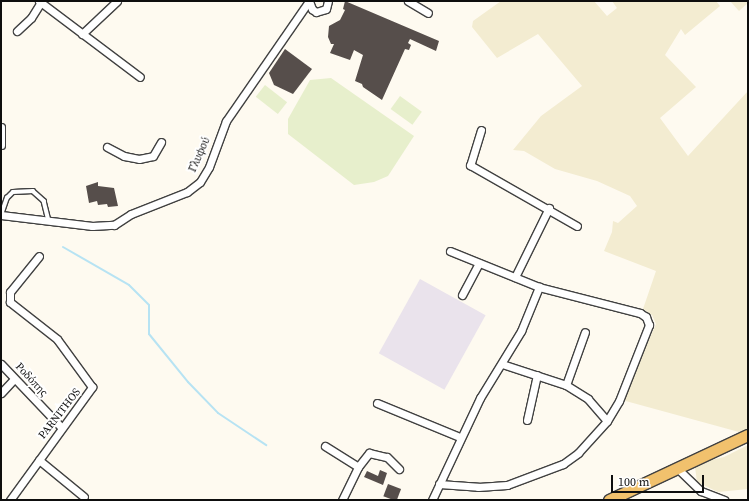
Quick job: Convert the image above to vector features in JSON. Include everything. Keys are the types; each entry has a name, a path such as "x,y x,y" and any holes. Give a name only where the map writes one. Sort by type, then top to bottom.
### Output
{"main road":[{"path":"609,500 748,435"}],"street":[{"path":"82,34 117,1"},
{"path":"309,1 312,9 316,12 326,9 328,1"},
{"name":"Γλυφού","path":"1,215 92,226 114,225 131,214 187,192 200,182 209,167 226,121 309,1"},
{"path":"408,1 428,13"},
{"path":"17,31 32,18 40,2 140,77"},
{"path":"1,127 1,145"},
{"path":"481,130 470,165 549,208 576,226"},
{"path":"107,147 124,156 139,160 153,156 161,142"},
{"path":"514,277 549,208"},
{"path":"439,484 478,487 507,485 532,478 563,464 578,454 607,422 627,384 644,340 648,320 640,313 539,287 450,251"},
{"name":"PARNITHOS","path":"10,500 92,387 57,340 10,302 10,292 39,256"},
{"path":"462,295 479,263"},
{"path":"432,500 460,437 480,398 521,331 539,287"},
{"path":"566,385 585,332"},
{"name":"Ροδόπης","path":"1,364 62,428"},
{"path":"502,364 566,385 588,399 607,422"},
{"path":"527,420 537,375"},
{"path":"1,393 14,379"},
{"path":"377,403 460,437"},
{"path":"325,446 358,467"},
{"path":"342,500 358,467 369,453 387,457 399,469"},
{"path":"39,460 84,497"},
{"path":"677,468 691,484 716,499 724,500"}],"lane":[{"path":"1,215 7,198 13,192 33,191 44,201 49,222"}],"shaded area":[{"path":"501,1 594,1 607,16 617,8 612,1 716,1 720,6 685,35 681,29 665,55 696,87 660,118 688,156 748,91 748,431 739,432 622,400 656,324 652,315 643,309 656,271 604,251 612,232 613,221 618,223 637,206 630,196 597,181 555,169 524,151 513,150 541,116 582,86 538,34 497,58 472,27 473,21"},
{"path":"730,1 748,1 748,3 739,11"},
{"path":"420,279 486,315 444,390 379,353"},
{"path":"748,445 748,489 718,492 697,482 695,467 703,462 724,457"}],"green space":[{"path":"331,78 414,136 388,176 374,182 354,185 288,134 288,119 310,80"},
{"path":"265,85 287,102 278,114 256,97"},
{"path":"400,96 422,112 412,125 391,109"}],"building":[{"path":"345,1 439,41 436,51 410,39 408,43 411,45 409,50 405,49 382,100 363,87 362,84 355,81 363,55 354,50 350,60 330,53 334,44 331,44 328,37 329,26 340,20 345,10 343,9"},
{"path":"285,49 312,69 293,94 274,85 269,73"},
{"path":"98,182 98,186 114,188 118,206 108,207 107,204 98,205 97,201 89,203 86,186"},
{"path":"380,470 387,473 383,485 364,477 367,471 378,476"},
{"path":"388,484 401,489 397,500 383,496"}],"waterway":[{"path":"63,247 129,285 149,305 149,334 188,382 218,413 266,445"}]}
